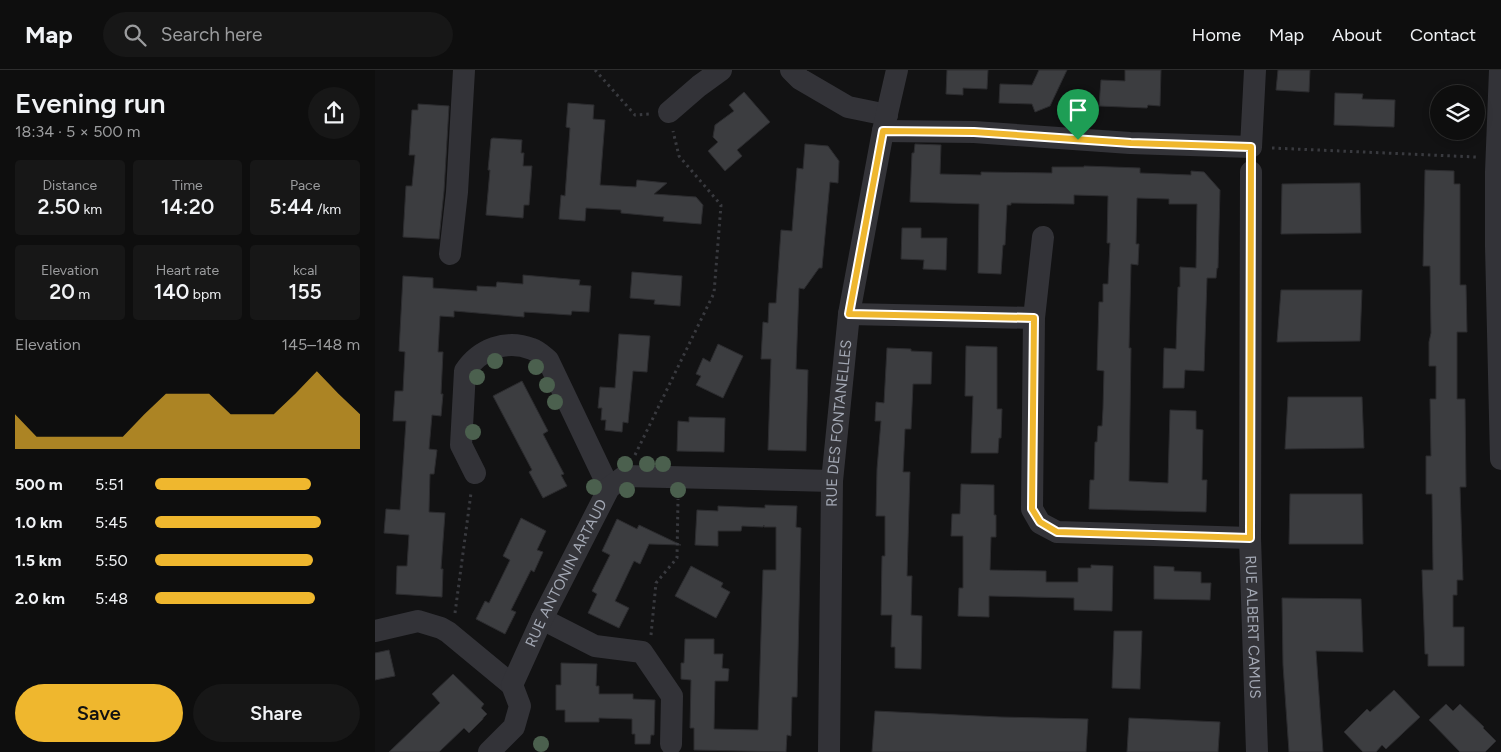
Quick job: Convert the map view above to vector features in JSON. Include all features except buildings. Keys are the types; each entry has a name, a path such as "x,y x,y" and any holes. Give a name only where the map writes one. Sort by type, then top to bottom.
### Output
{"street":[{"path":"450,254 457,192 464,70"},
{"path":"669,112 721,70"},
{"path":"791,70 800,79 848,107 885,123 974,132 1131,143 1251,147 1255,70"},
{"name":"RUE DES FONTANELLES","path":"829,752 833,481 849,314 885,123 897,70"},
{"path":"1500,70 1496,246 1501,459"},
{"name":"RUE ALBERT CAMUS","path":"1251,172 1250,538 1257,752"},
{"path":"1043,236 1034,318 1032,509 1040,522 1057,532 1250,538"},
{"path":"849,314 1034,318"},
{"path":"475,473 461,445 465,371 472,361 497,346 520,345 534,349 548,360 617,482 678,478 833,481"},
{"name":"RUE ANTONIN ARTAUD","path":"512,685 542,619 617,482"},
{"path":"542,619 595,646 642,652 672,696 671,744"},
{"path":"375,631 418,621 441,628 512,685 520,706 514,727 489,752"}],"path":[{"path":"595,70 635,115 669,112 679,156 721,205 714,292 617,482"},
{"path":"1251,147 1498,168"},
{"path":"448,632 454,617 469,502 475,473"},
{"path":"642,652 651,641 656,583 677,558 678,478"}],"route":[{"path":"883,131 974,132 1078,140 1251,147 1250,538 1057,532 1040,522 1032,509 1034,318 849,314 883,131"}]}
